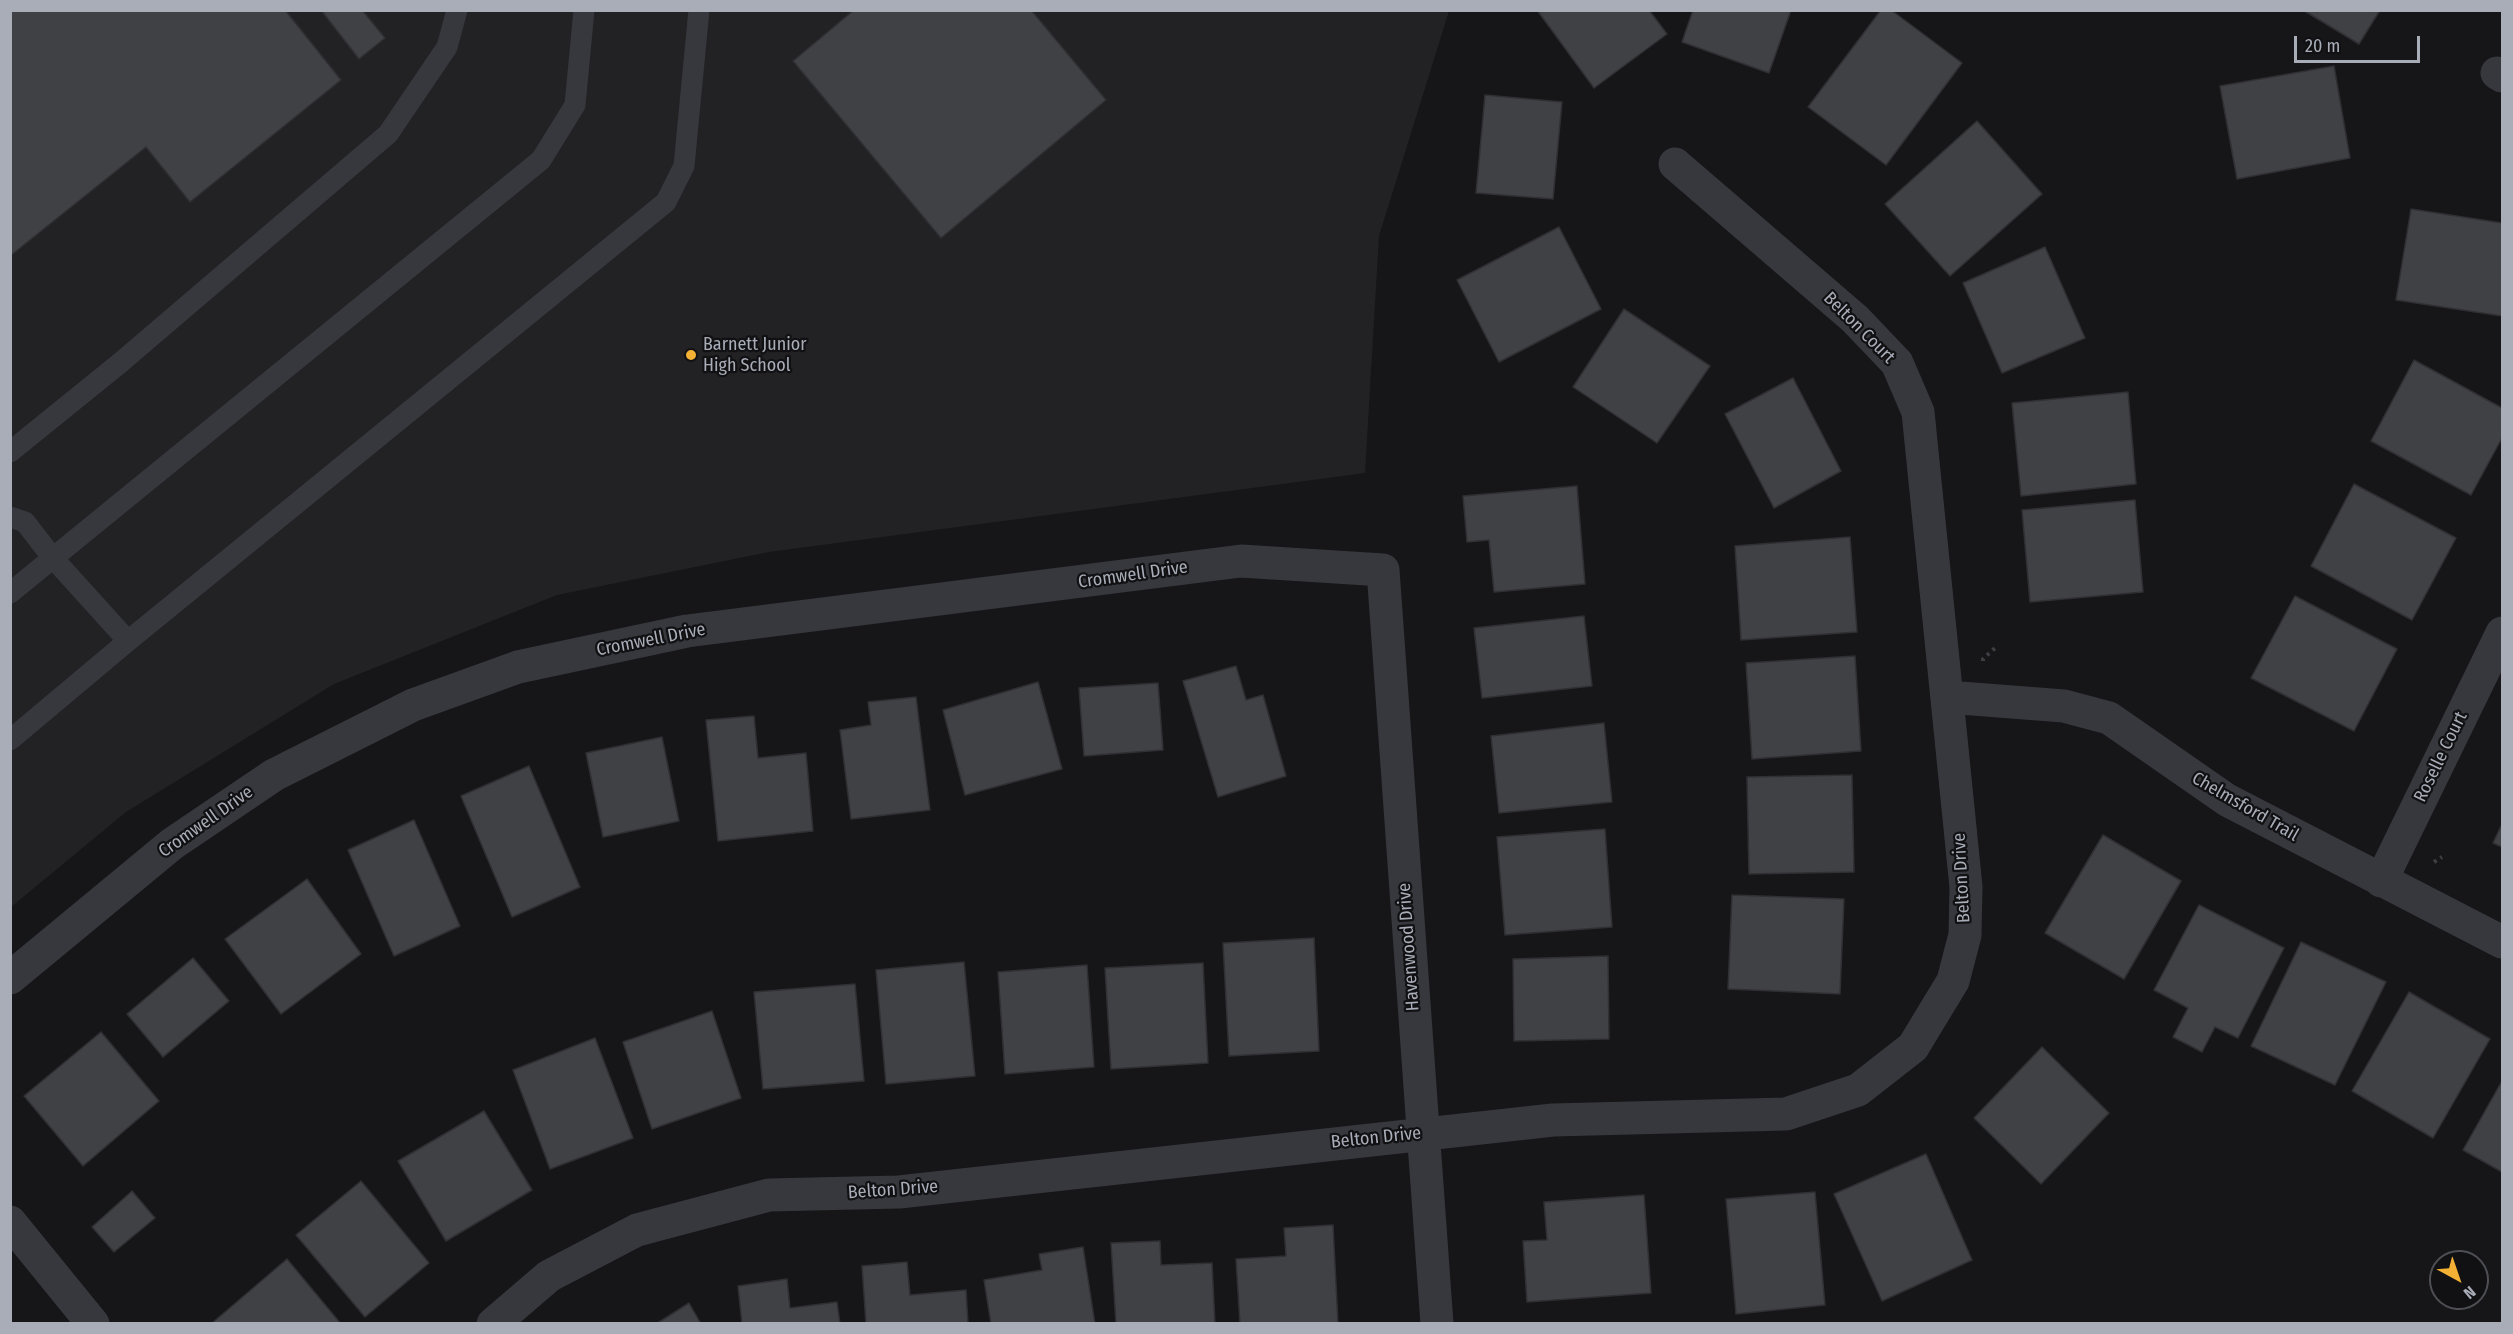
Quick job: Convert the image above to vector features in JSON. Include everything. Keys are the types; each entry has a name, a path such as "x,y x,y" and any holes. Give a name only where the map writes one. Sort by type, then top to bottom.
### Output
{"street":[{"name":"Belton Court","path":"1675,164 1855,319 1897,363 1918,412 1947,698"},
{"name":"Cromwell Drive","path":"10,978 172,844 274,775 413,705 518,667 687,631 1241,561 1383,570"},
{"name":"Havenwood Drive","path":"1383,570 1437,1323"},
{"name":"Roselle Court","path":"2380,881 2502,633"},
{"name":"Chelmsford Trail","path":"1947,698 2064,706 2109,718 2226,800 2502,942"},
{"name":"Belton Drive","path":"493,1323 549,1276 637,1230 769,1195 899,1192 1553,1120 1786,1114 1858,1090 1913,1047 1953,981 1965,935 1965,887 1947,698"},
{"path":"10,1222 93,1323"}],"lane":[{"path":"10,452 120,363 388,134 447,47 457,10"},
{"path":"10,593 541,160 575,105 584,10"},
{"path":"10,740 666,202 684,165 699,10"},
{"path":"10,516 25,522 52,557 128,641"}],"shaded area":[{"name":"Barnett Junior High School","path":"11,11 1449,11 1379,236 1365,473 769,552 557,595 334,684 126,812 11,907"}],"building":[{"path":"10,10 285,10 341,80 190,202 146,147 10,256"},
{"path":"321,10 362,10 385,38 359,59"},
{"path":"854,10 1031,10 1106,100 941,238 793,61"},
{"path":"1537,10 1649,10 1667,34 1594,88"},
{"path":"1693,10 1791,10 1769,73 1682,42"},
{"path":"1881,10 1891,10 1962,63 1886,165 1808,107"},
{"path":"2303,10 2380,10 2359,44"},
{"path":"2334,66 2350,158 2237,179 2220,86"},
{"path":"1485,95 1562,102 1553,199 1476,193"},
{"path":"1977,121 2042,194 1950,276 1885,204"},
{"path":"2411,209 2502,223 2502,316 2396,300"},
{"path":"1559,227 1601,309 1499,362 1457,280"},
{"path":"2045,247 2085,338 2002,373 1963,283"},
{"path":"1624,309 1710,366 1657,443 1573,387"},
{"path":"2414,360 2502,408 2502,438 2471,495 2371,441"},
{"path":"1793,378 1841,471 1774,508 1725,414"},
{"path":"2128,392 2136,484 2021,496 2012,403"},
{"path":"2354,484 2456,538 2412,620 2311,566"},
{"path":"1577,486 1585,584 1494,592 1489,540 1467,542 1463,496"},
{"path":"2135,500 2143,592 2030,602 2022,510"},
{"path":"1850,537 1857,632 1741,640 1735,546"},
{"path":"2295,596 2397,649 2354,731 2251,678"},
{"path":"1584,616 1592,686 1482,698 1474,628"},
{"path":"1855,656 1861,751 1752,759 1746,663"},
{"path":"1236,666 1246,700 1263,695 1286,776 1218,797 1183,681"},
{"path":"1038,682 1062,769 965,795 943,710"},
{"path":"1158,683 1163,750 1084,756 1079,688"},
{"path":"916,697 930,810 851,819 840,730 871,725 868,702"},
{"path":"754,716 758,758 806,753 813,831 718,841 706,720"},
{"path":"1604,723 1612,802 1499,813 1491,736"},
{"path":"662,737 679,821 603,837 586,753"},
{"path":"529,766 580,887 512,917 461,796"},
{"path":"1852,775 1854,872 1749,874 1747,777"},
{"path":"414,820 460,926 394,956 348,850"},
{"path":"2502,824 2502,847 2493,843"},
{"path":"1605,829 1612,927 1505,935 1497,837"},
{"path":"2103,835 2181,881 2124,979 2045,933"},
{"path":"307,879 361,954 281,1014 225,939"},
{"path":"1732,895 1844,899 1840,994 1728,989"},
{"path":"2199,905 2284,948 2238,1038 2215,1027 2202,1052 2173,1037 2188,1008 2154,990"},
{"path":"1314,938 1319,1051 1229,1056 1223,943"},
{"path":"2301,942 2386,982 2335,1085 2251,1046"},
{"path":"1608,956 1609,1039 1514,1041 1513,959"},
{"path":"193,958 229,1001 163,1057 127,1014"},
{"path":"964,962 975,1076 886,1084 876,970"},
{"path":"1203,963 1208,1063 1111,1069 1105,968"},
{"path":"1087,965 1094,1067 1005,1074 998,972"},
{"path":"855,984 864,1081 763,1089 754,992"},
{"path":"2409,992 2490,1039 2433,1138 2352,1091"},
{"path":"712,1011 741,1098 652,1129 623,1042"},
{"path":"101,1032 159,1101 83,1166 24,1096"},
{"path":"595,1038 633,1138 550,1169 513,1070"},
{"path":"2042,1047 2109,1113 2041,1184 1974,1118"},
{"path":"2502,1081 2502,1172 2463,1150"},
{"path":"484,1111 532,1190 446,1241 398,1161"},
{"path":"1926,1154 1972,1260 1882,1301 1834,1194"},
{"path":"361,1181 429,1263 365,1317 296,1235"},
{"path":"132,1191 155,1218 114,1252 92,1227"},
{"path":"1815,1192 1825,1305 1736,1314 1726,1199"},
{"path":"1644,1195 1651,1293 1527,1302 1523,1241 1547,1240 1544,1202"},
{"path":"1333,1225 1338,1324 1240,1324 1236,1259 1286,1256 1284,1228"},
{"path":"1160,1241 1161,1265 1212,1263 1215,1324 1116,1324 1111,1243"},
{"path":"1083,1247 1095,1324 991,1324 984,1280 1042,1270 1039,1254"},
{"path":"287,1259 341,1324 211,1324"},
{"path":"907,1262 910,1295 966,1290 968,1324 866,1324 862,1266"},
{"path":"787,1279 790,1308 837,1302 840,1324 742,1324 738,1286"},
{"path":"689,1303 701,1324 656,1324"}],"place":[{"name":"Barnett Junior High School","path":"691,355"}]}
